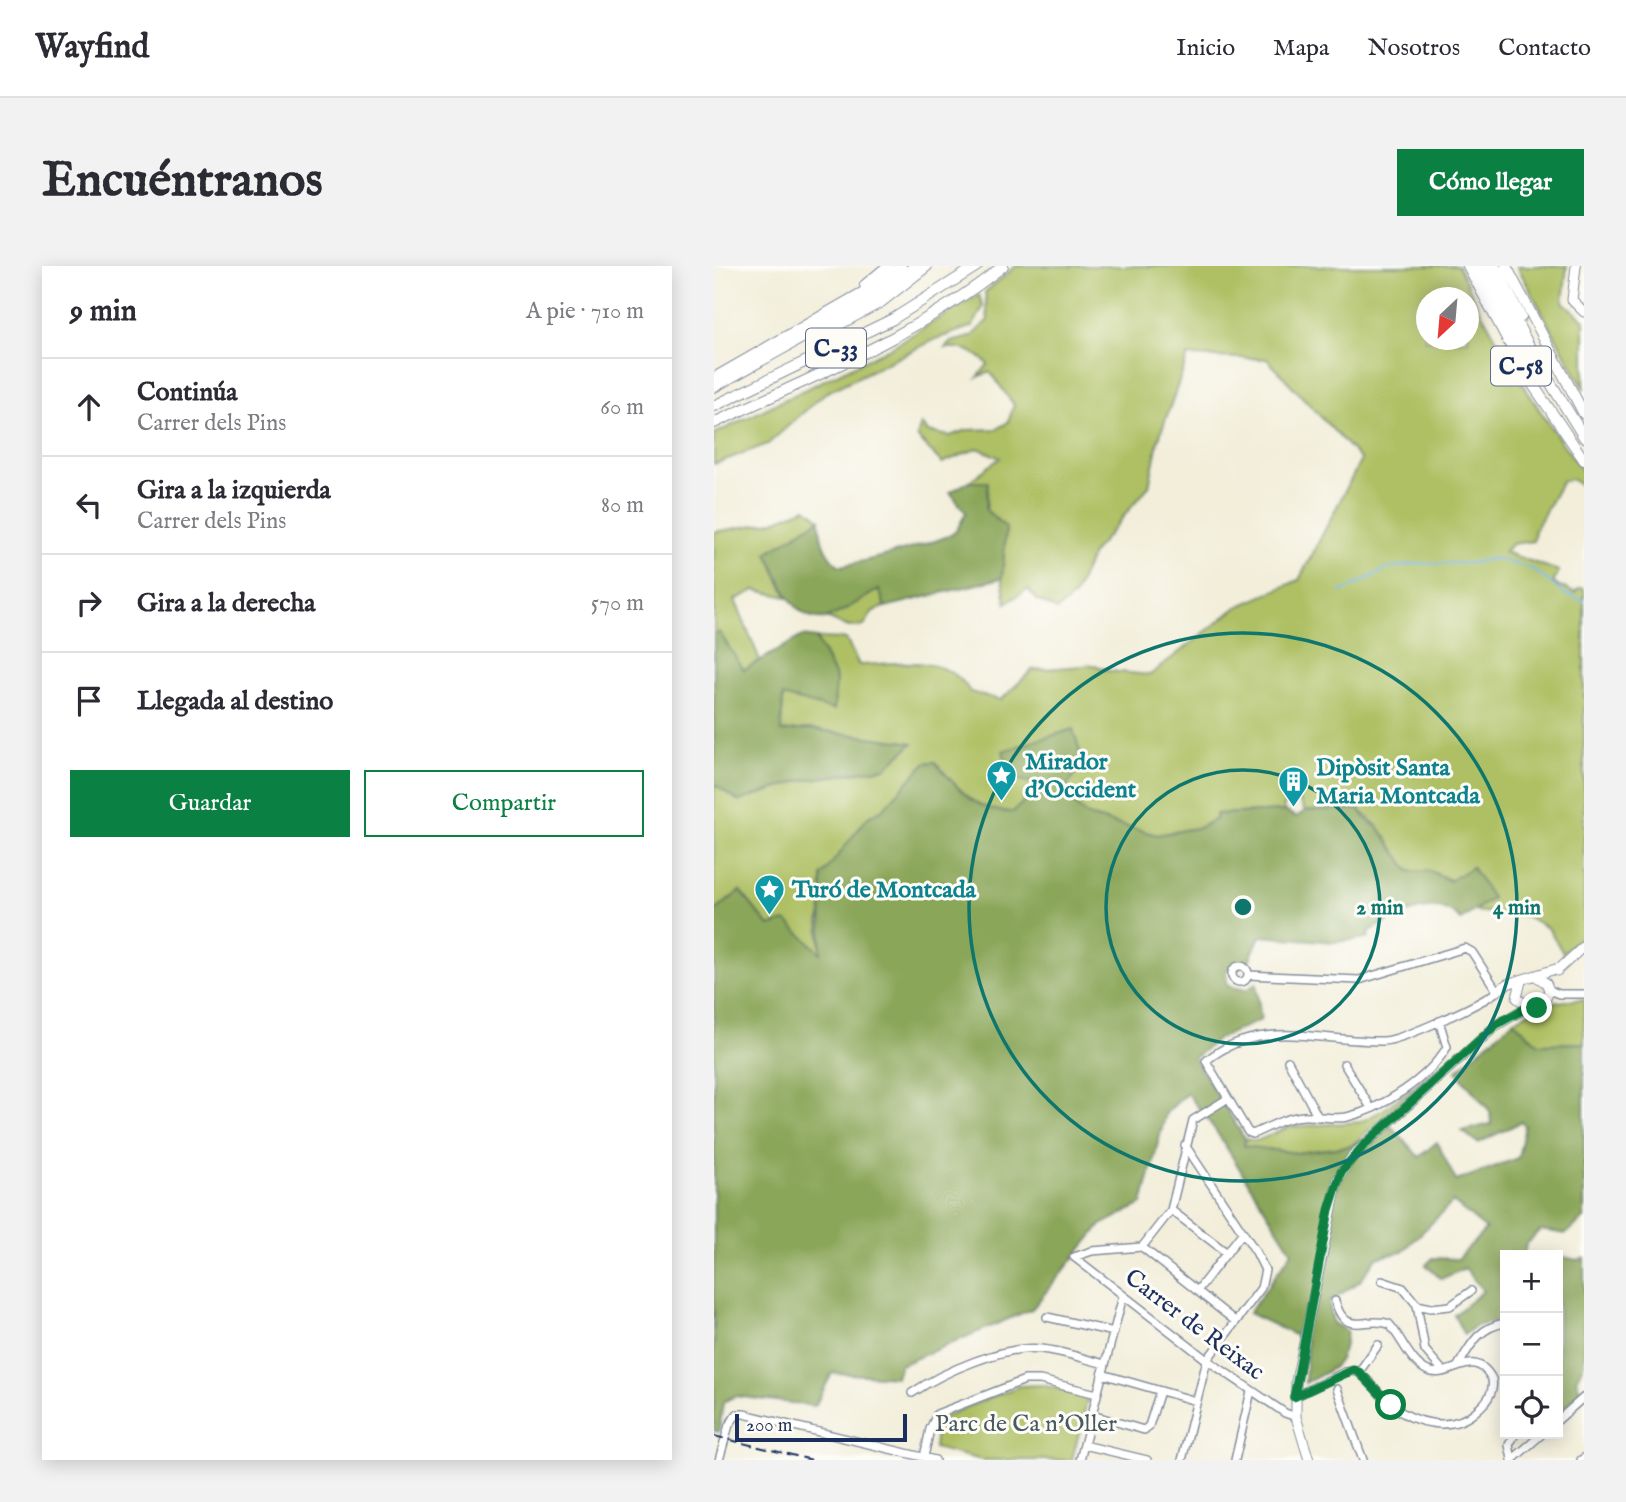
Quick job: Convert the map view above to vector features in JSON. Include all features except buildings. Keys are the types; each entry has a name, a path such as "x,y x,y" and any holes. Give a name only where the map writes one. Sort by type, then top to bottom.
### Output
{"highway":[{"path":"853,298 888,266"},
{"path":"714,378 853,298 901,266"},
{"path":"714,387 792,346 871,299 915,266"},
{"path":"792,346 857,317 903,287 927,266"},
{"name":"C-33","path":"714,405 871,330 954,283 977,266"},
{"name":"C-58","path":"1468,266 1512,351 1584,460"},
{"path":"1479,266 1513,332 1584,437"},
{"path":"1487,266 1561,403"},
{"path":"1495,266 1561,403"},
{"name":"C-58","path":"1506,266 1584,414"},
{"name":"C-33","path":"714,423 898,335 964,296 998,269"}],"main road":[{"path":"1573,290 1584,284 1576,266"},
{"path":"1576,266 1572,299 1581,308"},
{"path":"1499,990 1507,984 1537,977 1559,968 1584,946"},
{"path":"1309,1460 1296,1417 1294,1397 1329,1210 1341,1172 1364,1145 1512,1015 1539,1007 1559,968"},
{"path":"1537,977 1548,992"},
{"path":"1512,1015 1521,981"},
{"path":"1499,990 1518,997 1530,1008"}],"street":[{"path":"1248,975 1359,980 1465,948 1499,990 1439,1021 1385,1041 1298,1034 1244,1039 1218,1051 1206,1061 1248,1132 1253,1134 1286,1119 1345,1118 1371,1108 1402,1090 1442,1055 1447,1047 1439,1021"},
{"path":"1548,992 1583,994"},
{"path":"1288,1061 1318,1117"},
{"path":"1344,1064 1371,1108"},
{"path":"1227,1099 1193,1119 1171,1210 1142,1247 1235,1321"},
{"path":"1182,1460 1207,1360 1265,1279 1263,1263 1185,1145"},
{"path":"1171,1210 1227,1253"},
{"path":"1197,1291 1243,1232"},
{"name":"Carrer de Reixac","path":"1142,1247 1092,1251 1074,1257 1207,1360 1285,1413 1296,1417"},
{"path":"1382,1281 1408,1290 1417,1305 1425,1350 1443,1371"},
{"path":"1417,1305 1445,1308 1471,1291"},
{"path":"1080,1460 1123,1296"},
{"path":"1294,1397 1345,1372 1359,1372 1391,1405 1409,1416 1450,1424 1469,1418 1484,1404 1493,1389 1492,1379 1483,1367 1469,1364 1436,1373 1420,1366 1387,1322 1350,1323 1341,1317 1335,1301"},
{"path":"1047,1317 1114,1332"},
{"path":"1458,1366 1479,1333 1489,1325 1500,1324"},
{"path":"1359,1372 1378,1345"},
{"path":"912,1393 934,1380 1015,1350 1046,1350 1105,1364"},
{"path":"1102,1374 1196,1401"},
{"path":"924,1457 930,1429 937,1414 1013,1383 1038,1380 1097,1394"},
{"path":"1337,1389 1360,1458"},
{"path":"1092,1415 1144,1430 1149,1426 1160,1391"},
{"path":"1234,1460 1251,1391"},
{"path":"1563,1416 1584,1397"},
{"path":"719,1460 729,1425 737,1414 935,1460"},
{"path":"1512,1439 1509,1445 1512,1460 1536,1439"},
{"path":"1084,1444 1147,1460"}],"green space":[{"path":"1016,266 1458,266 1469,287 1416,287 1416,350 1479,350 1479,306 1516,372 1584,473 1584,487 1571,479 1562,481 1535,530 1533,541 1512,544 1504,552 1559,571 1553,583 1574,593 1581,588 1584,590 1584,933 1563,953 1549,929 1526,916 1474,911 1492,898 1430,871 1409,871 1379,828 1359,809 1305,811 1299,800 1289,800 1283,807 1285,811 1216,814 1216,819 1201,827 1157,835 1088,816 1062,794 1083,762 1042,785 1013,812 978,804 960,790 935,762 925,763 884,809 867,818 819,921 821,954 769,926 740,891 714,912 714,784 739,801 799,781 885,768 912,743 809,729 781,732 783,696 834,709 836,679 816,638 846,639 859,665 905,663 935,666 949,671 961,680 970,692 1001,700 1032,670 1095,665 1109,671 1150,675 1237,607 1299,580 1361,460 1267,359 1188,356 1158,441 1149,486 1092,554 1074,596 1057,610 1037,600 1028,589 1006,603 1002,578 1006,528 986,510 988,482 968,482 1000,458 978,448 942,463 917,437 921,424 928,432 950,436 967,430 997,429 1008,422 1014,405 990,372 978,377 988,364 968,351 945,348 951,342 971,337 988,320 985,292"},
{"path":"1517,266 1567,266 1563,302 1584,320 1584,389"},
{"path":"979,295 983,307 973,326 936,339 825,393 768,444 714,464 714,434 888,349"},
{"path":"968,482 988,482 986,510 1006,528 1002,578 885,607 879,589 837,614 825,618 813,617 795,606 767,553 820,519 824,545 830,557 840,566 949,536 955,532 966,513 950,492"},
{"path":"806,508 820,519 767,553 787,597 755,590 735,600 760,660 744,670 719,633 714,634 714,532 772,522"},
{"path":"880,589 885,607 873,611 864,626 849,627 826,618"},
{"path":"719,632 744,670 802,636 816,638 836,679 834,710 783,696 781,732 809,729 913,743 885,768 799,781 739,801 714,784 714,634"},
{"path":"1073,729 1083,762 1062,794 1088,816 1157,835 1201,827 1216,819 1216,814 1285,811 1296,817 1305,811 1359,809 1368,821 1379,828 1409,871 1430,871 1450,881 1472,867 1492,898 1461,920 1451,912 1429,908 1404,914 1370,931 1368,938 1335,942 1260,936 1249,961 1238,961 1226,971 1227,986 1247,990 1256,983 1261,1020 1219,1038 1194,1058 1245,1139 1244,1146 1297,1153 1351,1146 1391,1126 1419,1157 1437,1142 1456,1181 1518,1158 1525,1126 1521,1122 1478,1143 1462,1131 1491,1124 1490,1111 1456,1071 1513,1021 1539,1044 1584,1043 1584,1218 1566,1234 1540,1230 1526,1244 1525,1250 1500,1250 1500,1321 1475,1326 1464,1335 1454,1315 1483,1291 1465,1268 1441,1279 1426,1265 1433,1258 1458,1259 1486,1229 1453,1202 1402,1252 1376,1258 1360,1281 1329,1302 1333,1323 1347,1331 1343,1352 1331,1369 1305,1383 1307,1341 1249,1313 1292,1252 1216,1131 1187,1093 1166,1113 1142,1204 1101,1225 1032,1309 900,1365 896,1377 832,1373 815,1406 735,1396 723,1402 719,1432 714,1431 714,912 740,891 769,926 786,921 821,953 822,876 867,818 884,808 925,763 935,762 968,797 988,808 1013,812 1041,785 1010,778 1003,751"},
{"path":"1584,999 1584,1043 1539,1044 1513,1021 1547,1003"},
{"path":"1442,1064 1351,1146 1297,1153 1244,1146 1245,1139 1257,1141 1289,1127 1361,1122 1383,1110"},
{"path":"1563,1257 1577,1260 1584,1258 1584,1362 1576,1380 1581,1392 1563,1408"},
{"name":"Parc de Ca n'Oller","path":"1042,1385 1088,1397 1072,1460 982,1460 934,1448 937,1420 1019,1386"}],"waterway":[{"path":"1341,592 1387,569 1411,564 1472,563 1494,558 1532,569 1565,594 1584,601"}],"railway":[{"path":"714,1436 812,1460"}],"place":[{"name":"Mirador d'Occident","path":"1002,802"},
{"name":"Dipòsit Santa Maria Montcada","path":"1293,808"},
{"name":"Turó de Montcada","path":"769,916"}],"route":[{"path":"1391,1405 1359,1372 1353,1370 1294,1397 1334,1186 1353,1155 1497,1024 1524,1009 1537,1008"}]}
